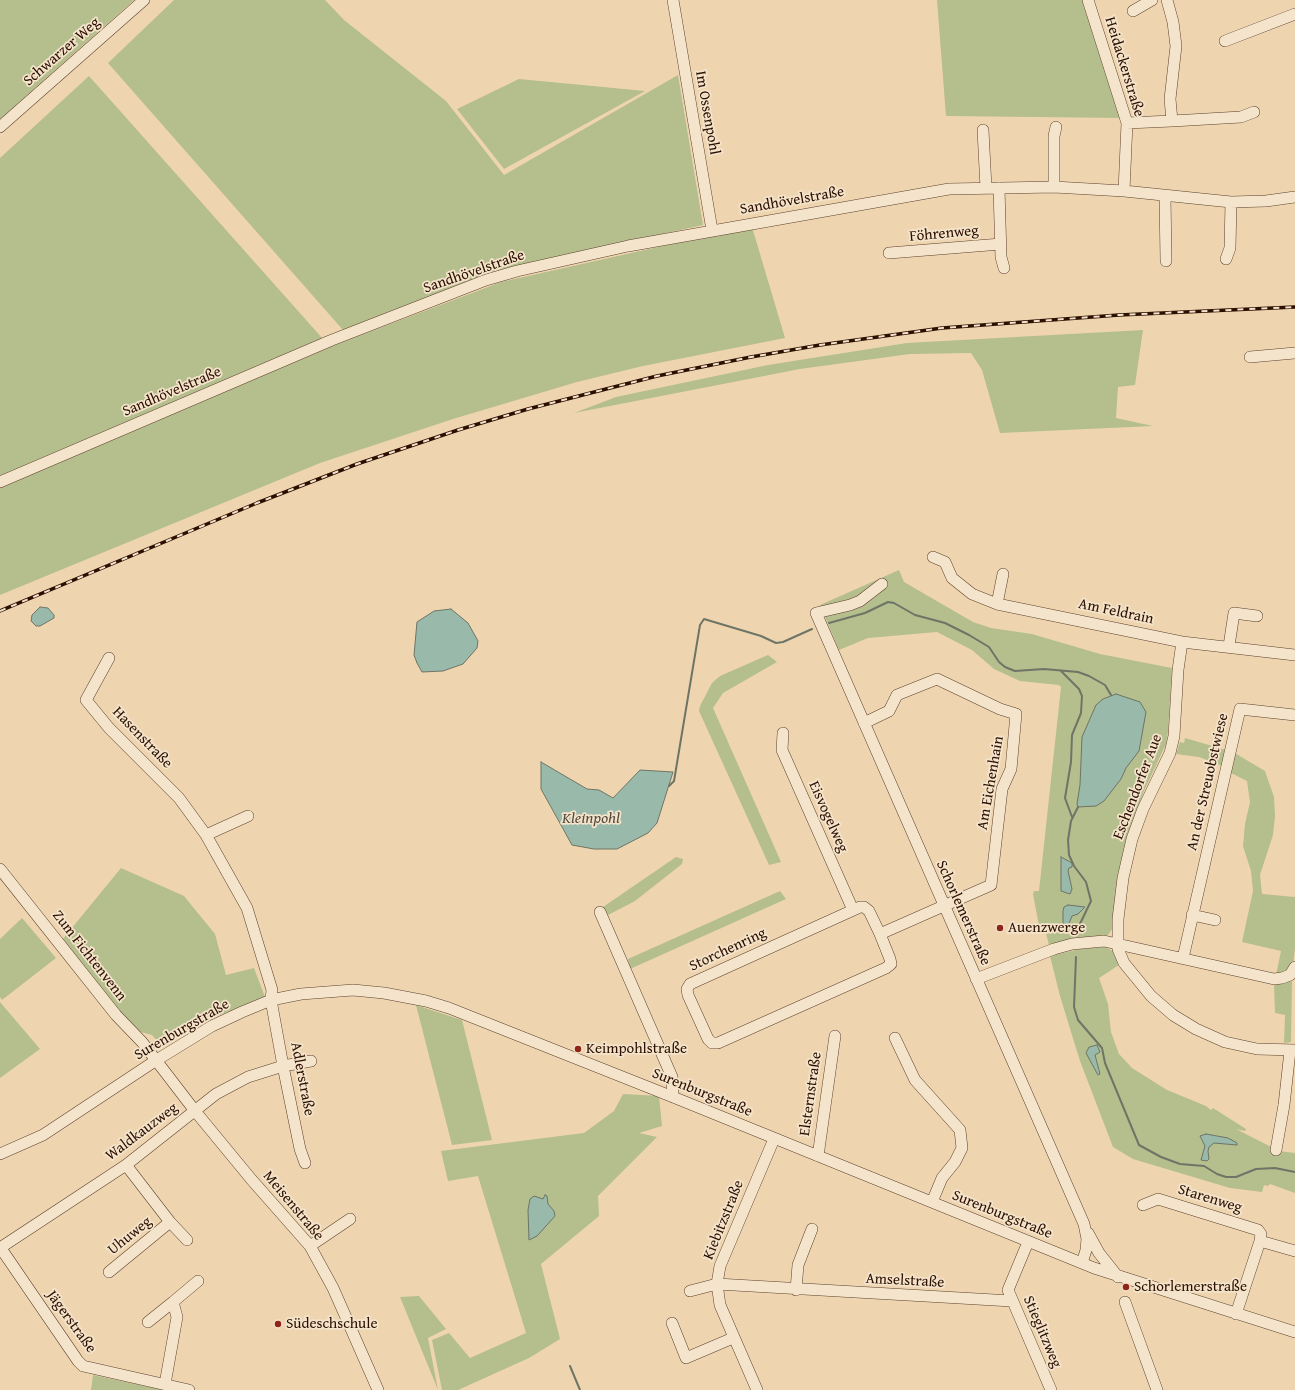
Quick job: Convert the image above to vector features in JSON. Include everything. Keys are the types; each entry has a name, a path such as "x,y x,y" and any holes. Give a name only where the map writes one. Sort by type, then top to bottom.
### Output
{"street":[{"name":"Schwarzer Weg","path":"0,127 144,0"},
{"name":"Im Ossenpohl","path":"673,0 712,230"},
{"name":"Heidackerstraße","path":"1088,0 1127,123 1124,191"},
{"path":"1133,11 1152,0"},
{"path":"1167,0 1173,22 1176,46 1170,98 1172,121"},
{"path":"1225,41 1295,14"},
{"path":"1127,123 1241,117 1254,112"},
{"path":"1054,187 1054,136 1056,127"},
{"path":"983,130 986,188"},
{"name":"Sandhövelstraße","path":"0,482 332,340 486,280 517,271 628,246 949,189 1054,187 1124,191 1231,202 1266,201 1295,197"},
{"name":"Föhrenweg","path":"999,188 1001,244 1004,268"},
{"path":"1165,196 1166,261"},
{"path":"1226,259 1230,248 1231,202"},
{"name":"Föhrenweg","path":"889,253 1001,244"},
{"path":"1250,357 1295,354"},
{"name":"Am Feldrain","path":"933,558 945,562 952,578 972,594 997,604 1182,642 1229,646 1295,655"},
{"path":"997,604 1003,574"},
{"name":"Schorlemerstraße","path":"882,584 855,603 816,613 943,906 1084,1224 1098,1253 1118,1277"},
{"path":"1229,646 1234,613 1257,616"},
{"name":"Eschendorfer Aue","path":"1182,642 1178,670 1174,736 1170,753 1143,809 1132,839 1123,878 1117,943 1124,963 1152,996 1173,1015 1190,1026 1226,1042 1257,1049 1293,1051 1276,1150"},
{"name":"Hasenstraße","path":"109,658 86,700 110,728 179,798 206,835 247,908 272,990 271,1000"},
{"name":"Am Eichenhain","path":"864,723 889,711 897,695 937,679 1000,709 1016,714 1011,769 1002,789 991,885 943,906"},
{"name":"An der Streuobstwiese","path":"1183,958 1240,709 1295,715"},
{"name":"Eisvogelweg","path":"783,733 782,750 853,910"},
{"path":"206,835 248,816"},
{"name":"Zum Fichtenvenn","path":"0,869 116,1015 142,1042 155,1061"},
{"path":"880,934 943,906"},
{"name":"Storchenring","path":"860,907 869,911 880,934 891,964 886,968 718,1042 712,1043 708,1039 688,995 687,989 690,984 860,907"},
{"path":"600,912 672,1077 673,1097"},
{"path":"1192,915 1216,920"},
{"path":"976,979 1054,949 1091,942 1117,943 1274,979 1290,975 1295,967"},
{"name":"Surenburgstraße","path":"0,1154 43,1135 155,1061 212,1026 271,1000 300,994 353,990 384,992 426,1001 673,1097 1082,1264 1118,1277 1295,1332"},
{"name":"Adlerstraße","path":"271,1000 300,1149 305,1163"},
{"name":"Elsternstraße","path":"818,1156 835,1036"},
{"path":"896,1038 915,1080 960,1130 962,1148 955,1162 942,1178 932,1202"},
{"name":"Meisenstraße","path":"155,1061 251,1179 310,1246 333,1288 378,1390"},
{"name":"Waldkauzweg","path":"0,1248 126,1165 216,1094 248,1077 284,1066 311,1061"},
{"name":"Kiebitzstraße","path":"757,1390 720,1305 717,1284 720,1266 774,1139"},
{"name":"Uhuweg","path":"126,1165 170,1222 188,1240"},
{"name":"Starenweg","path":"1143,1205 1158,1199 1258,1230 1261,1234 1260,1240"},
{"path":"310,1246 350,1219"},
{"name":"Uhuweg","path":"110,1272 170,1222"},
{"name":"Schorlemerstraße","path":"1082,1264 1087,1239 1084,1224"},
{"path":"796,1290 798,1265 812,1229"},
{"path":"1236,1314 1260,1240 1295,1251"},
{"name":"Stieglitzweg","path":"1028,1242 1008,1290 1051,1390"},
{"name":"Jägerstraße","path":"0,1248 78,1361 83,1366 189,1390"},
{"path":"148,1322 198,1281"},
{"name":"Amselstraße","path":"690,1291 717,1284 796,1290 1012,1301"},
{"path":"165,1384 177,1317 173,1302"},
{"path":"1124,1302 1157,1390"},
{"path":"672,1323 686,1358 734,1338"}],"green space":[{"path":"0,0 134,0 0,119"},
{"path":"174,0 325,0 344,20 446,101 504,175 678,75 703,225 497,270 343,330 108,63"},
{"path":"937,0 1086,0 1124,118 946,116"},
{"path":"89,76 323,339 0,478 0,158"},
{"path":"519,79 645,91 504,169 457,109"},
{"path":"752,227 785,338 643,366 577,382 453,419 320,463 0,595 0,486 335,345 501,282"},
{"path":"1143,330 1135,385 1118,387 1116,418 1153,426 1000,433 982,370 971,353 910,354 800,369 574,413 616,397 768,365 907,343"},
{"path":"899,570 904,582 973,622 991,628 1032,634 1100,654 1172,668 1166,744 1143,793 1123,852 1116,889 1113,928 1108,935 1073,939 1049,945 1045,929 1040,931 1033,894 1034,891 1039,891 1061,687 1059,685 1020,681 994,669 972,650 937,632 868,638 839,650 820,605"},
{"path":"768,655 777,662 723,693 713,708 781,862 769,865 699,711 712,683 720,676"},
{"path":"1185,738 1226,750 1222,766 1199,757 1176,754 1180,742 1184,743"},
{"path":"1233,752 1265,771 1274,797 1275,816 1273,835 1260,875 1262,894 1295,897 1295,948 1293,965 1289,971 1276,975 1281,951 1242,942 1253,891 1251,871 1243,846 1245,824 1250,802 1247,781 1229,772"},
{"path":"676,857 683,859 682,864 635,901 608,915 603,907"},
{"path":"121,868 184,896 215,934 226,975 254,968 265,997 204,1021 162,1046 152,1035 137,1031 62,940"},
{"path":"780,891 786,899 630,969 628,959"},
{"path":"22,918 56,958 2,1000 0,997 0,939"},
{"path":"1105,947 1113,951 1119,965 1099,978 1108,1004 1111,1032 1119,1054 1132,1068 1167,1090 1206,1106 1211,1110 1213,1108 1246,1129 1245,1131 1236,1129 1279,1151 1295,1153 1295,1193 1270,1184 1268,1186 1264,1185 1262,1192 1230,1188 1133,1159 1113,1147 1080,1061 1060,996 1050,956 1080,949"},
{"path":"1292,979 1291,1042 1284,1043 1285,1015 1275,1013 1274,983"},
{"path":"0,1002 40,1049 0,1078"},
{"path":"416,1005 462,1020 492,1140 452,1145"},
{"path":"623,1094 659,1096 662,1126 639,1133 657,1137 598,1196 599,1216 541,1264 560,1339 529,1358 458,1390 442,1390 432,1340 449,1333 470,1358 526,1333 478,1176 448,1181 441,1151 584,1133 614,1111"},
{"path":"419,1296 446,1329 428,1338 438,1390 400,1297"},
{"path":"93,1375 163,1390 91,1390"}],"water":[{"path":"40,607 48,608 54,615 54,618 40,626 36,626 31,621 32,615"},
{"path":"451,609 468,623 478,641 477,648 463,664 443,671 422,672 414,655 417,622 434,611"},
{"path":"1116,694 1140,702 1146,712 1139,751 1126,768 1121,779 1104,801 1096,806 1078,807 1082,737 1096,705 1103,699"},
{"name":"Kleinpohl","path":"541,762 587,789 599,790 613,798 640,770 673,772 657,823 648,833 617,849 594,849 572,845 541,789"},
{"path":"1061,857 1072,863 1072,867 1069,868 1068,871 1072,889 1070,894 1061,891"},
{"path":"1068,905 1085,907 1078,914 1072,916 1068,926 1068,931 1066,931 1063,923 1063,911 1064,907"},
{"path":"1097,1045 1100,1052 1095,1055 1100,1074 1098,1075 1086,1053 1089,1047"},
{"path":"1206,1134 1228,1138 1237,1143 1237,1145 1214,1143 1209,1147 1209,1159 1207,1161 1201,1160 1205,1146 1200,1136"},
{"path":"545,1195 547,1196 548,1204 554,1211 555,1216 537,1236 529,1240 528,1210 530,1199 534,1196 543,1199"}],"waterway":[{"path":"829,623 865,613 888,602 894,603 915,615 945,623 969,635 989,647 999,662 1005,667 1015,671 1044,669 1078,672 1105,685 1111,695"},
{"path":"669,786 674,781 700,625 704,619 761,636 776,643 783,642 812,629"},
{"path":"1061,671 1079,689 1082,696 1081,713 1072,735 1071,762 1065,798 1072,817"},
{"path":"1077,930 1091,901 1086,882 1074,866 1069,855 1068,840 1071,821 1078,807"},
{"path":"1076,957 1074,1007 1078,1020 1102,1048 1105,1063 1139,1145 1161,1157 1180,1164 1204,1166 1217,1174 1226,1177 1236,1177 1256,1169 1275,1168 1295,1172"},
{"path":"570,1366 580,1390"}],"railway":[{"path":"0,611 257,503 357,464 458,430 528,409 657,376 820,345 942,328 1119,315 1295,307"}],"place":[{"name":"Auenzwerge","path":"1000,928"},
{"name":"Keimpohlstraße","path":"578,1049"},
{"name":"Schorlemerstraße","path":"1126,1287"},
{"name":"Südeschschule","path":"278,1324"}]}
